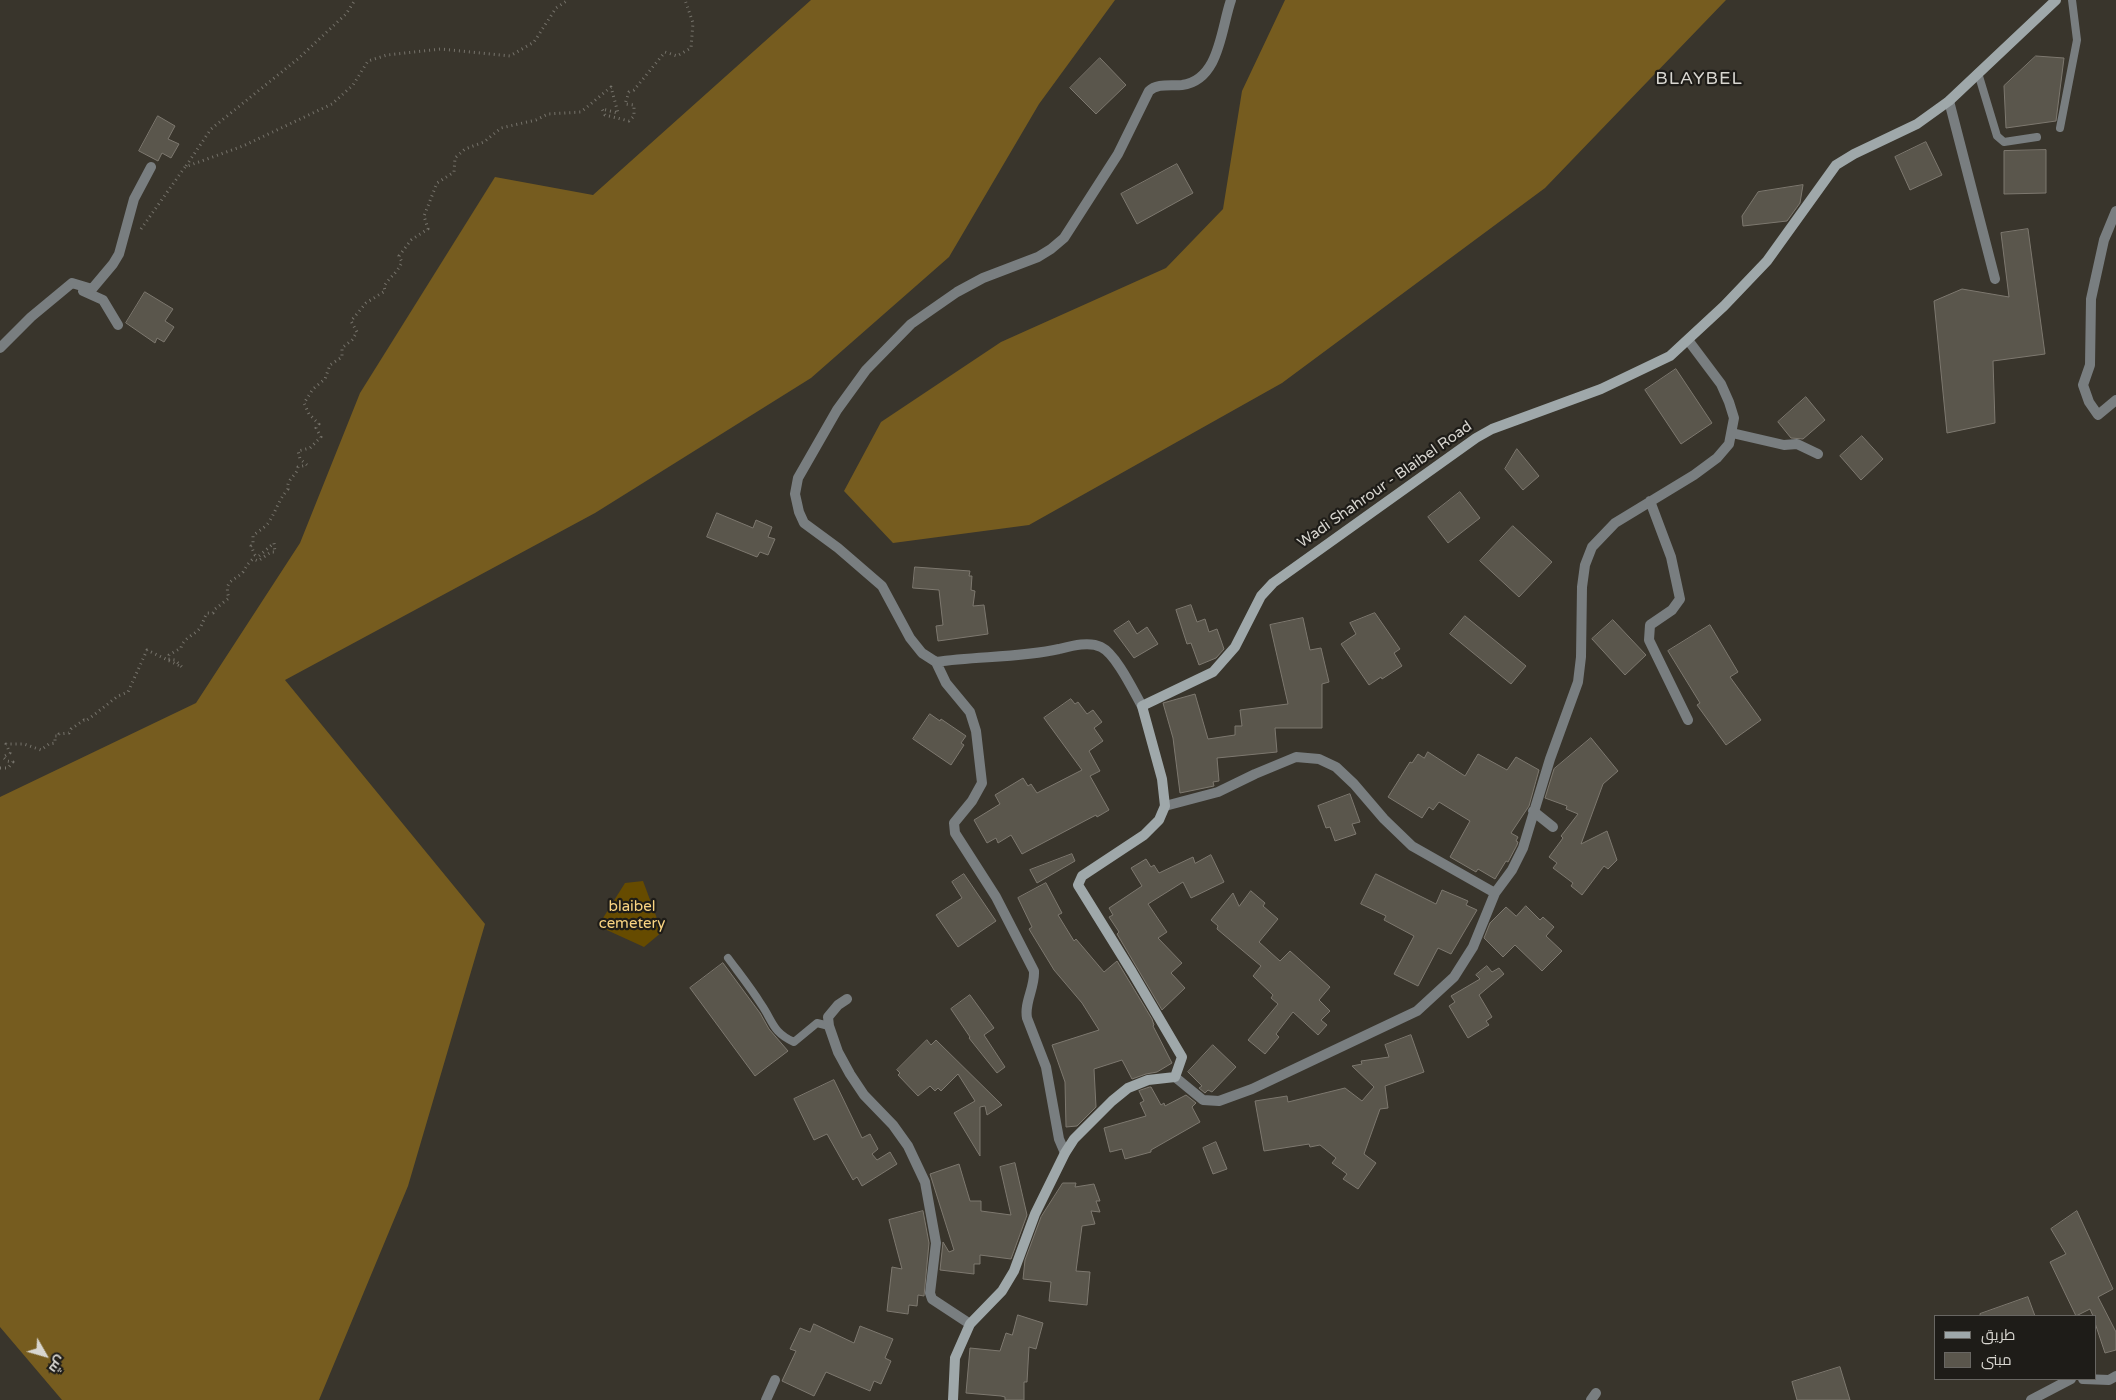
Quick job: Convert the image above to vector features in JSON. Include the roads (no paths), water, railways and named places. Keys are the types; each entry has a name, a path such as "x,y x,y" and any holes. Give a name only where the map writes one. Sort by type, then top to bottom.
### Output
{"street":[{"path":"1065,1153 1060,1139 1046,1067 1027,1018 1026,1011 1033,985 1034,971 996,897 955,833 954,823 972,801 982,783 976,731 970,712 946,683 936,662 922,653 910,638 882,586 838,548 804,523 799,512 795,494 798,478 837,410 866,370 911,324 957,292 983,278 1038,257 1064,238 1118,154 1149,91 1157,86 1187,84 1206,72 1216,52 1231,0"},
{"name":"Wadi Shahrour - Blaibel Road","path":"1142,706 1213,672 1235,647 1261,596 1273,583 1476,438 1492,429 1601,388 1670,356 1741,290 1767,261 1836,165 1854,154 1917,124 1950,101 2056,0"},
{"path":"1950,101 1995,279"},
{"path":"72,283 92,289 113,264 119,254 134,199 151,167"},
{"path":"2116,211 2104,240 2090,299 2090,365 2083,385 2089,402 2098,415 2116,400"},
{"path":"72,283 103,300 118,325"},
{"path":"0,348 31,317 72,283"},
{"path":"953,1400 955,1358 970,1324 1002,1291 1014,1271 1028,1238 1035,1214 1065,1153 1074,1139 1112,1101 1128,1088 1148,1080 1175,1077 1204,1100 1219,1101 1252,1089 1417,1012 1454,977 1473,947 1495,893 1512,870 1524,848 1533,811 1578,682 1582,658 1582,587 1585,565 1592,547 1616,523 1694,475 1717,458 1729,444 1734,418 1729,402 1721,384 1688,340"},
{"path":"1732,433 1784,445 1798,444 1818,454"},
{"path":"1650,501 1670,557 1680,598 1672,610 1650,625 1649,640 1688,720"},
{"path":"936,662 1043,652 1080,644 1094,645 1101,647 1107,652 1121,670 1142,706 1162,779 1165,806 1159,820 1144,835 1082,876 1078,885 1182,1057 1175,1077"},
{"path":"1165,806 1218,792 1254,774 1296,757 1319,758 1336,767 1354,784 1384,819 1412,846 1495,893"},
{"path":"1533,811 1553,827"},
{"path":"848,999 838,1005 828,1017 829,1026 838,1052 864,1095 893,1125 908,1146 925,1182 936,1243 930,1293 932,1299 970,1324"},
{"path":"2096,1380 2109,1380 2116,1376"},
{"path":"766,1400 775,1380"},
{"path":"2031,1400 2069,1380"}],"lane":[{"path":"2060,128 2076,52 2077,34 2072,0"},
{"path":"1978,73 1998,136 2001,140 2004,142 2038,137"},
{"path":"728,958 763,1006 774,1028 783,1037 794,1042 817,1023 829,1026"}],"district":[{"name":"BLAYBEL","path":"1699,79"}],"park label":[{"name":"blaibel cemetery","path":"632,916"}]}
